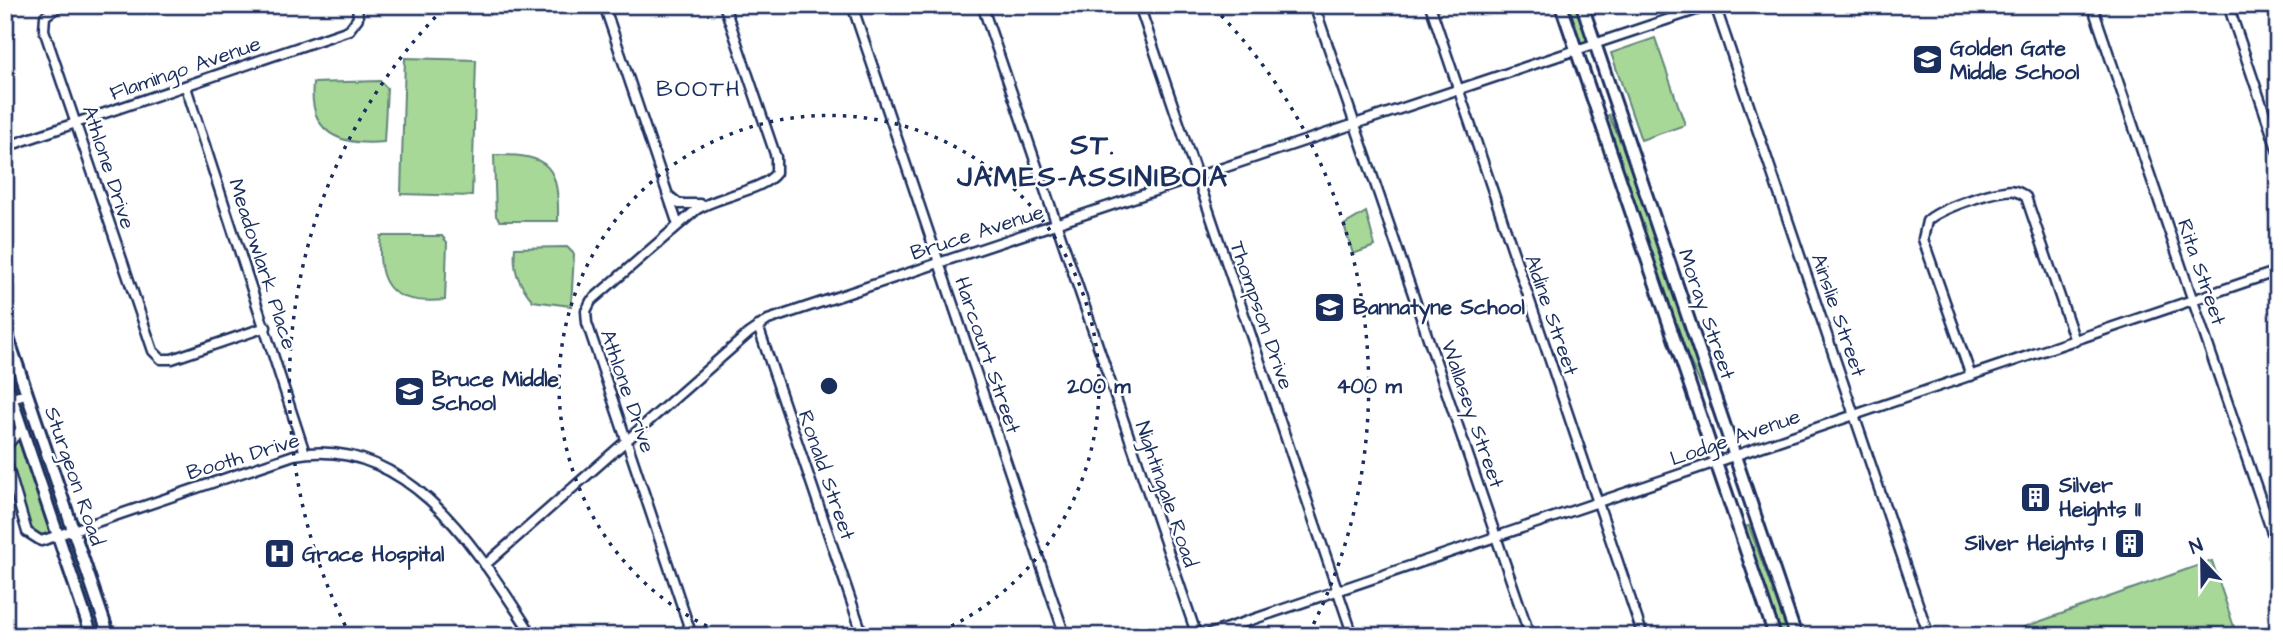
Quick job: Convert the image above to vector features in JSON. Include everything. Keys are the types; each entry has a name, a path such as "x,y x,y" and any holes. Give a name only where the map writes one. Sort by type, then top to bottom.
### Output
{"main road":[{"name":"Moray Street","path":"1561,5 1775,636"},
{"name":"Moray Street","path":"1582,5 1796,636"},
{"name":"Sturgeon Road","path":"5,329 109,636"},
{"name":"Sturgeon Road","path":"5,379 9,400 22,428 92,636"}],"street":[{"name":"Athlone Drive","path":"61,5 50,11 43,24 155,355 172,359 266,327"},
{"name":"Flamingo Avenue","path":"5,148 349,30 358,18 356,5"},
{"path":"604,5 678,225"},
{"name":"Athlone Drive","path":"667,194 679,204 706,203 767,182 776,173 777,165 724,5"},
{"name":"Harcourt Street","path":"852,5 1065,636"},
{"name":"Nightingale Road","path":"982,5 1197,636"},
{"name":"Thompson Drive","path":"1139,5 1353,636"},
{"name":"Wallasey Street","path":"1314,5 1530,636"},
{"name":"Aldine Street","path":"1430,5 1643,636"},
{"name":"Bruce Avenue","path":"485,565 758,326 784,313 1713,5"},
{"name":"Ainslie Street","path":"1713,5 1929,636"},
{"name":"Rita Street","path":"2092,5 2278,550"},
{"path":"2228,5 2278,152"},
{"name":"Meadowlark Place","path":"186,87 305,453"},
{"path":"1972,376 1923,239 1924,229 1931,217 1953,208 2005,191 2021,193 2026,197 2075,341"},
{"name":"Athlone Drive","path":"692,636 587,323 586,310 591,301 706,203"},
{"name":"Lodge Avenue","path":"1204,636 2278,271"},
{"name":"Ronald Street","path":"758,326 863,636"},
{"path":"9,400 27,393"},
{"name":"Sturgeon Road","path":"22,428 8,444 5,455 31,537 41,541 58,536"},
{"name":"Booth Drive","path":"58,536 282,458 305,453 359,457 400,476 443,514 485,565 533,636"}],"green space":[{"path":"1561,5 1582,5 1596,44 1576,50"},
{"path":"1655,38 1685,125 1641,140 1611,53"},
{"path":"405,58 476,60 472,196 401,194"},
{"path":"380,81 387,88 384,142 368,143 341,139 322,125 313,100 313,83"},
{"path":"1609,115 1627,157 1705,387 1702,387 1686,353 1606,116"},
{"path":"494,155 528,157 548,167 556,188 558,221 500,221 496,216"},
{"path":"1366,212 1375,246 1353,254 1344,225"},
{"path":"381,236 442,236 447,242 445,300 413,299 401,296 392,289 381,269"},
{"path":"567,247 574,254 571,306 533,301 518,276 515,248"},
{"path":"5,329 109,636 92,636 58,537 48,540 31,537 5,453 22,428 5,379"},
{"path":"1749,526 1789,636 1781,636 1744,527"},
{"path":"2212,561 2237,636 1999,636 2208,562"}],"place":[{"name":"Golden Gate Middle School","path":"1927,60"},
{"name":"Bannatyne School","path":"1330,307"},
{"name":"Bruce Middle School","path":"409,391"},
{"name":"Silver Heights II","path":"2036,497"},
{"name":"Silver Heights I","path":"2129,543"},
{"name":"Grace Hospital","path":"279,554"}],"district":[{"name":"BOOTH","path":"699,88"},
{"name":"ST. JAMES-ASSINIBOIA","path":"1093,160"}]}
